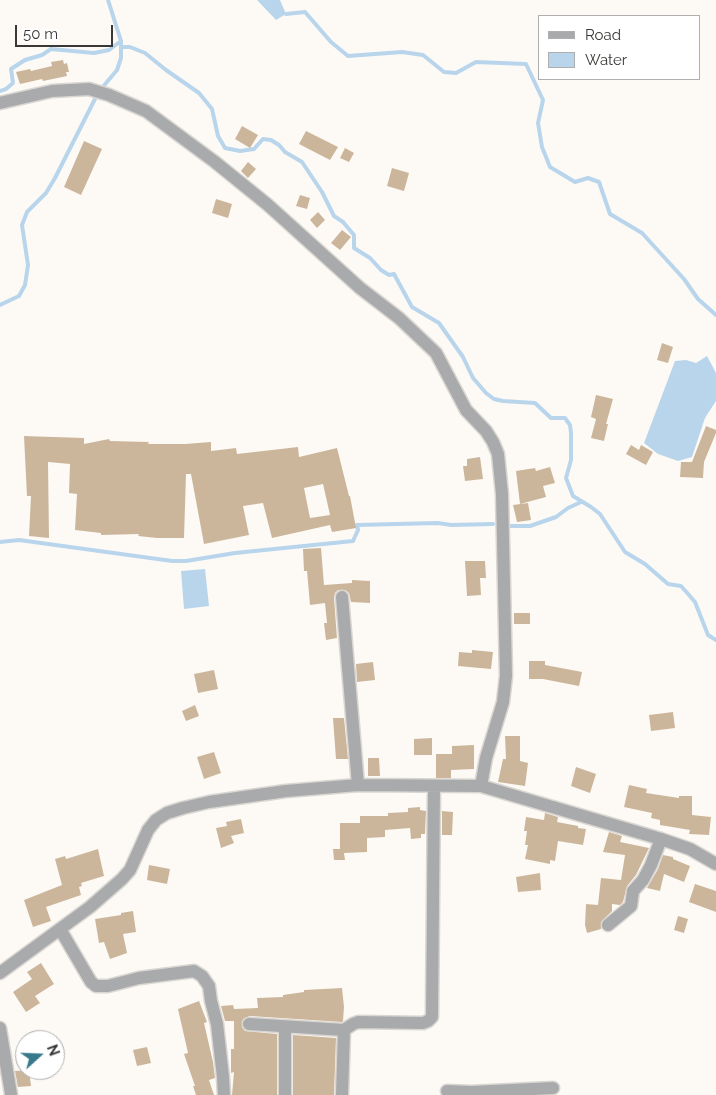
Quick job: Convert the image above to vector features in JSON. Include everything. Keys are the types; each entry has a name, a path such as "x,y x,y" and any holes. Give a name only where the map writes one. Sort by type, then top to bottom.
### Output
{"street":[{"path":"0,103 52,90 89,89 109,95 146,111 215,162 268,205 360,288 399,318 436,353 466,410 486,431 494,442 498,454 502,494 506,676 503,702 486,758 481,786"},
{"path":"342,596 358,785"},
{"path":"0,973 90,907 122,879 130,870 148,830 156,820 167,813 208,802 358,785 481,786 661,839 690,849 716,864"},
{"path":"248,1024 285,1028 344,1030 358,1022 423,1023 432,1017 434,786"},
{"path":"608,926 631,906 632,891 643,880 661,839"},
{"path":"60,929 90,982 96,986 108,986 139,978 194,971 202,976 209,986 217,1024 224,1077 224,1095"},
{"path":"0,1028 11,1094"},
{"path":"285,1028 285,1095"},
{"path":"342,1095 344,1030"},
{"path":"447,1091 471,1093 553,1088"}],"water":[{"path":"257,0 280,0 286,14 276,20"},
{"path":"707,356 716,373 716,401 705,418 692,457 678,461 658,454 644,443 675,361 686,360 696,363"},
{"path":"205,569 209,606 184,609 181,571"}],"building":[{"path":"63,60 64,64 67,63 69,72 66,72 67,76 20,84 16,72 52,66 51,62"},
{"path":"242,126 258,135 250,148 235,139"},
{"path":"306,131 338,147 330,160 299,144"},
{"path":"84,141 102,149 81,195 64,187"},
{"path":"345,148 354,153 349,162 340,158"},
{"path":"248,162 256,169 248,178 241,171"},
{"path":"392,168 409,173 404,191 387,186"},
{"path":"300,195 310,198 307,209 296,206"},
{"path":"216,199 232,204 228,218 212,213"},
{"path":"318,212 325,220 317,228 310,220"},
{"path":"342,230 351,237 340,250 331,243"},
{"path":"662,343 673,347 668,363 657,360"},
{"path":"596,395 613,399 606,424 608,424 604,441 591,438 596,419 591,417"},
{"path":"706,426 716,430 716,433 704,462 703,478 680,477 681,462 692,462"},
{"path":"24,436 84,438 84,444 109,439 110,441 149,442 148,444 211,442 211,451 236,448 237,454 298,447 299,457 337,448 350,496 356,528 332,532 330,525 272,538 263,503 243,506 249,535 204,544 191,474 186,474 184,538 157,538 138,536 139,534 101,535 101,533 75,530 77,494 69,493 70,464 48,462 49,538 29,536 31,496 27,496","holes":["323,484 330,515 310,518 304,488"]},
{"path":"631,445 639,450 641,445 653,452 646,465 626,454"},
{"path":"480,457 483,479 465,481 463,466 467,466 467,459"},
{"path":"550,467 555,483 543,486 546,497 520,504 516,471 535,468 536,471"},
{"path":"528,503 531,520 517,522 513,505"},
{"path":"321,548 324,585 352,583 352,580 370,581 370,603 351,602 349,593 345,590 338,590 335,593 337,638 326,640 324,623 327,623 325,603 310,605 307,571 304,571 303,549"},
{"path":"465,561 485,561 486,578 480,578 481,595 467,596"},
{"path":"514,613 530,613 530,624 514,624"},
{"path":"472,650 493,652 491,669 458,666 459,652 472,653"},
{"path":"529,661 545,661 545,665 582,672 579,686 543,679 529,679"},
{"path":"373,662 375,680 357,682 356,664"},
{"path":"214,670 218,689 198,693 194,674"},
{"path":"195,705 199,716 186,721 182,711"},
{"path":"673,712 675,728 651,731 649,715"},
{"path":"333,718 344,718 348,759 336,759"},
{"path":"505,736 520,736 520,761 528,763 525,786 498,782 503,759 506,759"},
{"path":"432,738 432,755 414,755 414,739"},
{"path":"474,745 474,769 451,770 451,778 436,778 436,754 452,754 452,746"},
{"path":"214,752 221,773 204,779 197,757"},
{"path":"368,758 379,758 380,776 368,776"},
{"path":"576,767 596,774 590,793 571,786"},
{"path":"629,785 647,789 646,793 679,798 679,796 692,796 692,815 711,817 709,835 689,834 690,830 660,825 660,820 651,818 652,813 624,807"},
{"path":"420,807 420,810 426,811 425,834 421,834 421,838 411,839 410,828 385,830 385,837 367,838 367,852 344,853 345,860 334,860 333,849 340,849 340,823 360,823 360,816 388,816 388,813 408,812 408,808"},
{"path":"442,811 453,812 452,835 442,835"},
{"path":"545,813 558,817 557,822 586,829 583,845 558,841 555,861 550,860 550,864 525,859 528,845 525,845 527,831 524,831 526,817 544,820"},
{"path":"241,819 244,833 231,836 234,843 221,848 216,828 227,826 226,822"},
{"path":"609,832 622,836 620,842 649,848 636,875 627,886 623,902 620,905 612,904 612,911 601,922 601,929 587,933 585,925 586,904 598,905 601,878 621,880 625,855 603,852"},
{"path":"98,849 104,876 81,883 82,886 79,887 81,895 46,907 51,921 33,927 24,900 62,885 55,859 65,856 66,859"},
{"path":"663,855 673,857 673,859 690,866 684,882 664,874 660,891 647,888 658,869"},
{"path":"149,865 170,869 167,884 147,880"},
{"path":"540,873 541,890 518,892 516,877"},
{"path":"695,884 716,891 716,912 689,902"},
{"path":"133,911 136,932 123,934 127,953 110,959 104,942 99,943 95,919"},
{"path":"678,916 688,919 684,933 674,930"},
{"path":"41,963 54,984 35,996 40,1003 26,1012 13,992 32,979 27,972"},
{"path":"342,988 344,1007 342,1022 250,1016 243,1019 242,1027 245,1031 277,1034 277,1095 232,1095 234,1072 231,1073 231,1049 234,1049 234,1021 225,1021 221,1006 233,1005 234,1009 258,1008 257,998 283,997 283,995 304,992 304,990"},
{"path":"199,1001 207,1022 204,1023 215,1078 209,1080 214,1095 196,1095 193,1086 195,1086 184,1054 188,1053 178,1009"},
{"path":"293,1035 336,1038 334,1095 293,1095"},
{"path":"147,1047 151,1063 137,1066 133,1050"},
{"path":"17,1080 30,1080 31,1086 18,1087"}],"waterway":[{"path":"101,89 117,70 121,58 121,41 108,0"},
{"path":"286,14 305,12 331,42 348,56 402,52 423,55 444,72 456,73 476,62 526,64 543,100 538,123 542,147 550,167 575,182 588,178 599,182 610,214 642,233 684,279 698,299 716,315"},
{"path":"0,91 13,83 11,69 25,60 42,55 51,49 94,53 109,50 121,41"},
{"path":"121,47 130,47 145,53 199,93 212,109 218,136 225,148 240,151 254,149 263,139 271,140 285,152 302,162 322,192 334,216 343,222 354,235 354,248 370,258 381,270 389,275 394,274 412,307 439,323 463,357 473,378 486,393 494,399 503,401 535,403 551,418 565,418 570,425 571,433 571,460 566,478 573,496 600,514 625,552 645,564 668,584 681,586 695,602 708,635 716,640"},
{"path":"0,305 19,296 25,285 28,265 22,225 27,212 46,193 96,97"},
{"path":"505,526 530,526 556,517 568,508 581,502"},
{"path":"0,542 19,540 172,561 186,561 235,553 353,541 358,530 357,525 493,524"}]}
